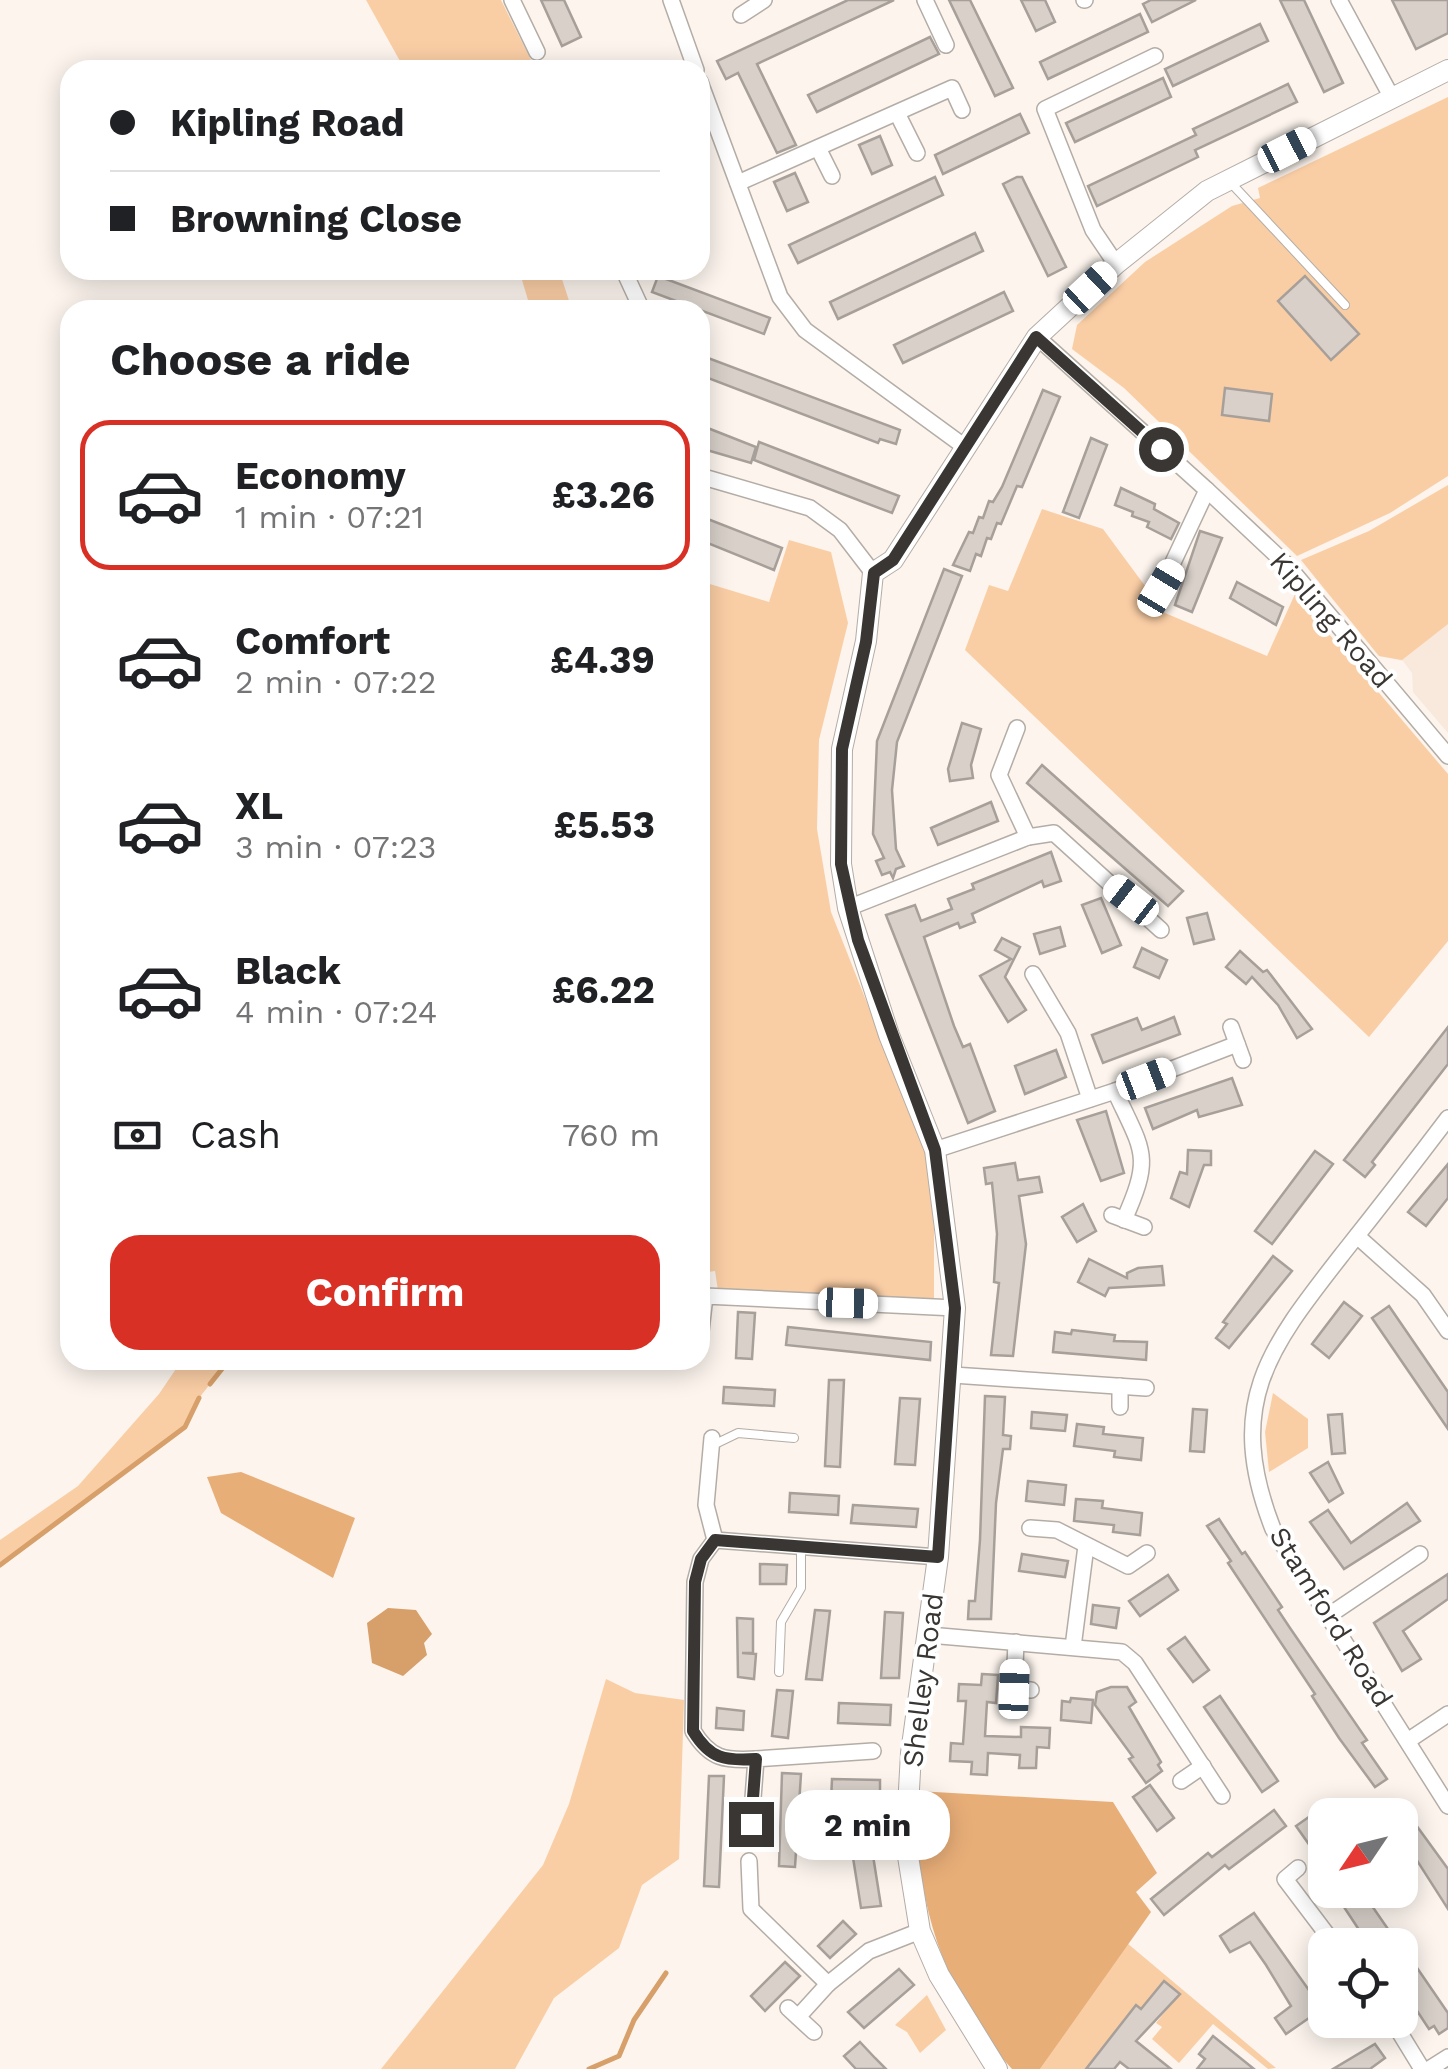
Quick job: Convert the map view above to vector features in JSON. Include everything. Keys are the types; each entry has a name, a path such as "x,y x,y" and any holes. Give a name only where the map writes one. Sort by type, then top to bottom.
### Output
{"street":[{"path":"512,0 537,52"},
{"path":"670,0 692,60"},
{"path":"1340,0 1391,96"},
{"path":"741,15 762,1"},
{"path":"914,19 928,6 946,45"},
{"path":"1116,264 1093,230 1044,108 1155,56"},
{"path":"710,479 810,508 840,530 874,573 893,560 1036,337 1116,264 1207,191 1448,70"},
{"path":"738,184 952,88 962,110"},
{"path":"710,109 780,297 805,330 965,447"},
{"path":"897,112 917,154"},
{"path":"818,148 832,176"},
{"name":"Kipling Road","path":"1036,337 1288,565 1448,756"},
{"path":"1161,588 1207,490"},
{"name":"Shelley Road","path":"874,573 866,642 842,749 839,827 848,908 889,1035 935,1150 955,1308 938,1557 912,1753 906,1844 920,1931 948,1990 997,2069"},
{"path":"1019,738 999,775 1028,836"},
{"path":"848,908 1028,836 1054,833 1157,925 1139,935"},
{"path":"1033,974 1068,1034 1090,1100"},
{"path":"1042,990 1058,980"},
{"path":"1230,1027 1243,1060"},
{"path":"935,1150 1090,1100 1237,1044"},
{"path":"1115,1091 1145,1160 1144,1176 1118,1218 1144,1227"},
{"name":"Stamford Road","path":"1448,1118 1280,1334 1254,1404 1252,1450 1258,1491 1273,1529 1448,1806"},
{"path":"1357,1236 1424,1295 1448,1331"},
{"path":"710,1296 955,1308"},
{"path":"953,1375 1146,1388"},
{"path":"1120,1386 1120,1407"},
{"path":"712,1442 706,1505 715,1540"},
{"path":"1030,1528 1057,1530 1128,1566 1147,1553"},
{"path":"715,1540 802,1550 938,1557"},
{"path":"715,1540 701,1559 695,1582 693,1731 704,1749 724,1762 873,1752"},
{"path":"1074,1647 1086,1546"},
{"path":"1328,1616 1420,1554"},
{"path":"930,1635 1122,1652 1135,1663 1222,1796"},
{"path":"1016,1642 1019,1694"},
{"path":"1408,1740 1448,1714"},
{"path":"751,1824 756,1759"},
{"path":"1181,1781 1203,1766"},
{"path":"749,1861 751,1910 828,1984"},
{"path":"1298,1868 1285,1879 1322,1928"},
{"path":"814,2032 793,2012 869,1951 920,1931"},
{"path":"1404,2038 1425,2069 1448,2057"}],"lane":[{"path":"1228,180 1344,305"},
{"path":"712,1442 738,1433 794,1438"},
{"path":"779,1672 781,1622 802,1588 802,1550"}],"shaded area":[{"path":"366,0 501,0 531,60 399,60"},
{"path":"1448,97 1448,476 1390,513 1297,556 1124,388 1072,349 1077,325 1145,262 1232,206 1260,198 1258,188"},
{"path":"522,280 562,280 569,300 528,300"},
{"path":"1448,485 1448,624 1402,660 1379,656 1301,560 1369,531"},
{"path":"1042,509 1103,529 1165,613 1267,656 1295,594 1448,774 1448,941 1369,1037 965,650 989,585 1008,591"},
{"path":"1448,529 1448,733 1413,692 1412,673 1403,661 1379,656 1305,565"},
{"path":"789,540 831,552 848,623 819,740 817,829 831,912 926,1152 934,1229 934,1299 718,1291 715,1271 710,1272 710,584 769,602"},
{"path":"175,1370 221,1370 199,1398 185,1427 0,1565 0,1540 78,1486"},
{"path":"1273,1393 1308,1419 1308,1448 1269,1472 1265,1432"},
{"path":"241,1472 355,1518 333,1578 221,1513 207,1477"},
{"path":"388,1608 416,1610 432,1634 424,1643 427,1655 403,1676 372,1663 367,1623"},
{"path":"606,1679 635,1693 684,1700 679,1859 642,1885 619,1948 554,1998 515,2069 381,2069 543,1865 569,1804"},
{"path":"917,1791 1113,1802 1157,1873 1136,1892 1151,1912 1040,2069 1012,2069 987,2039 950,1974 936,1939 920,1867"},
{"path":"1127,1943 1276,2068 1268,2069 1213,2024 1179,2063 1152,2039 1162,2027 1156,2023 1179,1994 1164,1981 1141,2009 1136,2006 1086,2069 1040,2069"},
{"path":"927,1995 946,2030 920,2053 907,2032 895,2025"}],"building":[{"path":"541,0 564,0 581,37 562,46"},
{"path":"848,0 894,0 757,64 796,145 777,153 738,73 726,79 717,61"},
{"path":"949,0 970,0 1013,88 995,96"},
{"path":"1021,0 1045,0 1055,22 1036,31"},
{"path":"1151,0 1196,0 1152,22 1143,4"},
{"path":"1280,0 1304,0 1343,83 1324,92"},
{"path":"1392,0 1448,0 1448,33 1416,49"},
{"path":"1140,14 1148,32 1048,79 1040,62"},
{"path":"1260,24 1268,41 1173,86 1165,69"},
{"path":"930,37 939,54 817,112 808,95"},
{"path":"1163,78 1171,97 1075,142 1066,123"},
{"path":"1288,84 1297,102 1195,150 1198,157 1097,206 1088,186 1196,135 1193,129"},
{"path":"1020,114 1029,133 943,174 935,155"},
{"path":"880,136 892,165 872,174 859,145"},
{"path":"795,173 808,202 787,211 774,182"},
{"path":"935,177 943,195 798,263 789,245"},
{"path":"1022,177 1066,267 1048,276 1003,184"},
{"path":"975,233 983,251 838,319 830,302"},
{"path":"1305,276 1359,334 1331,360 1278,301"},
{"path":"656,280 669,280 770,318 764,334 710,314 710,300 673,300 652,292"},
{"path":"1004,292 1013,311 903,363 894,345"},
{"path":"710,359 900,430 896,444 880,439 878,443 710,379"},
{"path":"1225,388 1272,394 1269,421 1222,415"},
{"path":"1043,390 1060,397 1022,487 1017,486 1001,524 997,523 991,539 987,538 981,556 976,554 970,571 953,565 969,532 973,533 989,501 993,502 1002,487"},
{"path":"710,429 756,447 751,463 710,451"},
{"path":"1091,438 1107,445 1079,518 1063,512"},
{"path":"759,442 899,496 892,513 754,460"},
{"path":"1121,488 1155,504 1154,509 1179,523 1171,539 1147,527 1149,522 1132,516 1133,512 1115,505"},
{"path":"710,520 782,548 774,570 710,544"},
{"path":"1200,531 1222,538 1192,612 1175,605"},
{"path":"944,569 962,576 897,742 892,790 896,849 904,866 896,869 893,878 890,872 882,875 876,861 884,858 873,834 877,741"},
{"path":"1237,582 1283,607 1276,625 1230,598"},
{"path":"962,723 981,729 971,765 973,778 950,781 948,769"},
{"path":"1042,765 1183,891 1168,906 1027,783"},
{"path":"991,802 998,821 938,845 931,828"},
{"path":"1051,852 1061,881 1044,887 1042,881 972,914 975,922 960,928 958,923 924,937 954,1026 963,1047 970,1044 995,1111 968,1123 886,915 915,905 921,921 952,909 948,899 974,889 972,884"},
{"path":"1101,898 1121,945 1102,953 1082,905"},
{"path":"1207,913 1214,939 1194,944 1187,918"},
{"path":"1060,927 1065,946 1040,954 1034,934"},
{"path":"1002,938 1020,947 1005,977 1026,1010 1008,1022 980,976 1011,959 995,950"},
{"path":"1142,948 1167,960 1159,978 1134,967"},
{"path":"1240,951 1263,972 1267,970 1312,1029 1297,1038 1278,1005 1252,977 1246,984 1226,967"},
{"path":"1174,1017 1180,1034 1103,1063 1092,1035 1137,1018 1142,1030"},
{"path":"1448,1027 1448,1064 1372,1162 1375,1165 1365,1177 1344,1160"},
{"path":"1056,1050 1066,1077 1025,1094 1015,1066"},
{"path":"1232,1078 1242,1105 1199,1117 1197,1110 1153,1129 1145,1108"},
{"path":"1106,1111 1124,1173 1101,1181 1077,1120"},
{"path":"1188,1150 1211,1151 1211,1165 1204,1165 1189,1207 1171,1198 1180,1172 1187,1174"},
{"path":"1315,1151 1333,1164 1272,1244 1255,1231"},
{"path":"1015,1163 1018,1180 1039,1177 1042,1192 1019,1196 1026,1244 1013,1356 991,1355 999,1283 994,1282 997,1234 992,1183 986,1184 984,1168"},
{"path":"1448,1164 1448,1198 1426,1226 1408,1212"},
{"path":"1083,1204 1096,1231 1077,1242 1062,1217"},
{"path":"1273,1256 1292,1271 1229,1348 1216,1338 1227,1324 1223,1322"},
{"path":"1089,1259 1127,1278 1127,1273 1138,1268 1162,1266 1164,1285 1109,1288 1105,1296 1078,1282"},
{"path":"1344,1302 1362,1316 1329,1358 1312,1344"},
{"path":"1389,1306 1448,1392 1448,1429 1372,1318"},
{"path":"738,1312 755,1313 752,1359 736,1358"},
{"path":"788,1327 931,1342 930,1360 786,1345"},
{"path":"1072,1330 1115,1335 1114,1341 1147,1342 1146,1360 1053,1352 1055,1332 1071,1334"},
{"path":"829,1380 844,1380 840,1467 825,1466"},
{"path":"724,1387 775,1390 774,1406 723,1403"},
{"path":"985,1396 1005,1397 1003,1435 1011,1436 1010,1449 1003,1449 996,1503 991,1619 968,1619 969,1601 975,1601 980,1540"},
{"path":"900,1398 920,1399 915,1465 895,1464"},
{"path":"1193,1409 1207,1410 1204,1452 1190,1451"},
{"path":"1032,1412 1067,1415 1065,1431 1031,1428"},
{"path":"1342,1414 1345,1453 1332,1454 1328,1415"},
{"path":"1077,1424 1104,1427 1103,1434 1143,1438 1141,1460 1114,1457 1115,1451 1074,1446"},
{"path":"1328,1462 1343,1493 1329,1502 1310,1473"},
{"path":"1028,1481 1066,1485 1064,1505 1026,1501"},
{"path":"790,1493 839,1496 838,1515 789,1512"},
{"path":"1076,1499 1103,1501 1102,1508 1142,1513 1140,1535 1113,1532 1114,1525 1074,1521"},
{"path":"1407,1503 1420,1521 1344,1569 1310,1522 1328,1510 1351,1543"},
{"path":"853,1505 918,1509 916,1527 851,1523"},
{"path":"1219,1519 1282,1607 1278,1610 1367,1740 1362,1743 1387,1779 1375,1787 1339,1738 1312,1696 1315,1694 1228,1563 1231,1561 1207,1526"},
{"path":"1022,1554 1068,1561 1065,1577 1019,1571"},
{"path":"760,1564 787,1565 786,1584 760,1584"},
{"path":"1448,1574 1448,1599 1403,1631 1421,1659 1402,1671 1374,1623"},
{"path":"1168,1575 1178,1590 1140,1616 1129,1601"},
{"path":"1093,1605 1119,1608 1116,1628 1091,1624"},
{"path":"815,1610 830,1611 822,1680 806,1679"},
{"path":"885,1612 903,1613 899,1678 881,1678"},
{"path":"737,1618 753,1619 753,1653 742,1653 756,1654 754,1679 738,1677"},
{"path":"1185,1637 1209,1670 1193,1682 1168,1649"},
{"path":"982,1674 998,1675 996,1703 987,1702 985,1736 1021,1737 1021,1727 1050,1728 1049,1748 1037,1747 1036,1768 1019,1768 1020,1755 988,1753 987,1775 971,1774 972,1762 950,1761 951,1743 963,1744 966,1701 958,1701 959,1684 981,1685"},
{"path":"1127,1687 1136,1702 1129,1707 1161,1762 1158,1765 1162,1771 1146,1783 1129,1759 1133,1757 1095,1705 1097,1692"},
{"path":"777,1690 793,1691 788,1738 772,1736"},
{"path":"1220,1696 1278,1781 1262,1792 1204,1707"},
{"path":"1071,1698 1093,1700 1091,1723 1061,1720 1062,1701 1070,1702"},
{"path":"839,1703 891,1705 890,1725 838,1723"},
{"path":"717,1708 744,1711 743,1730 716,1728"},
{"path":"782,1773 801,1774 795,1867 779,1866"},
{"path":"709,1776 724,1776 719,1887 704,1886"},
{"path":"832,1779 880,1780 880,1802 831,1801"},
{"path":"1150,1785 1174,1818 1157,1831 1133,1797"},
{"path":"1274,1810 1286,1826 1229,1869 1225,1865 1164,1915 1151,1899 1208,1853 1212,1857"},
{"path":"1308,1818 1308,1843 1296,1826"},
{"path":"1418,1828 1448,1869 1448,1909 1418,1862"},
{"path":"871,1843 881,1906 861,1908 851,1845"},
{"path":"1345,1908 1373,1908 1387,1928 1358,1928"},
{"path":"1254,1913 1308,1989 1308,2019 1286,2034 1275,2018 1291,2006 1266,1965 1250,1942 1230,1952 1220,1936"},
{"path":"843,1921 856,1934 830,1958 818,1946"},
{"path":"785,1962 800,1976 765,2011 751,1996"},
{"path":"899,1969 914,1985 864,2028 848,2012"},
{"path":"1418,1969 1448,2013 1448,2028 1439,2034 1434,2026 1429,2029 1418,2012"},
{"path":"1164,1981 1180,1994 1136,2041 1171,2069 1129,2069 1120,2062 1114,2069 1086,2069 1136,2005 1141,2009"},
{"path":"1213,2036 1254,2069 1197,2069 1205,2059 1199,2054"},
{"path":"860,2042 886,2069 856,2069 844,2056"},
{"path":"1375,2044 1385,2058 1370,2069 1333,2069"}],"waterway":[{"path":"210,1384 221,1370"},
{"path":"0,1565 185,1427 199,1398"},
{"path":"589,2069 619,2056 634,2020 666,1973"}],"route":[{"path":"751,1824 756,1759 724,1762 704,1749 693,1731 695,1582 701,1559 715,1540 802,1550 938,1557 955,1308 935,1150 889,1035 848,908 841,864 842,749 866,642 874,573 893,560 1036,337 1161,449"}]}
